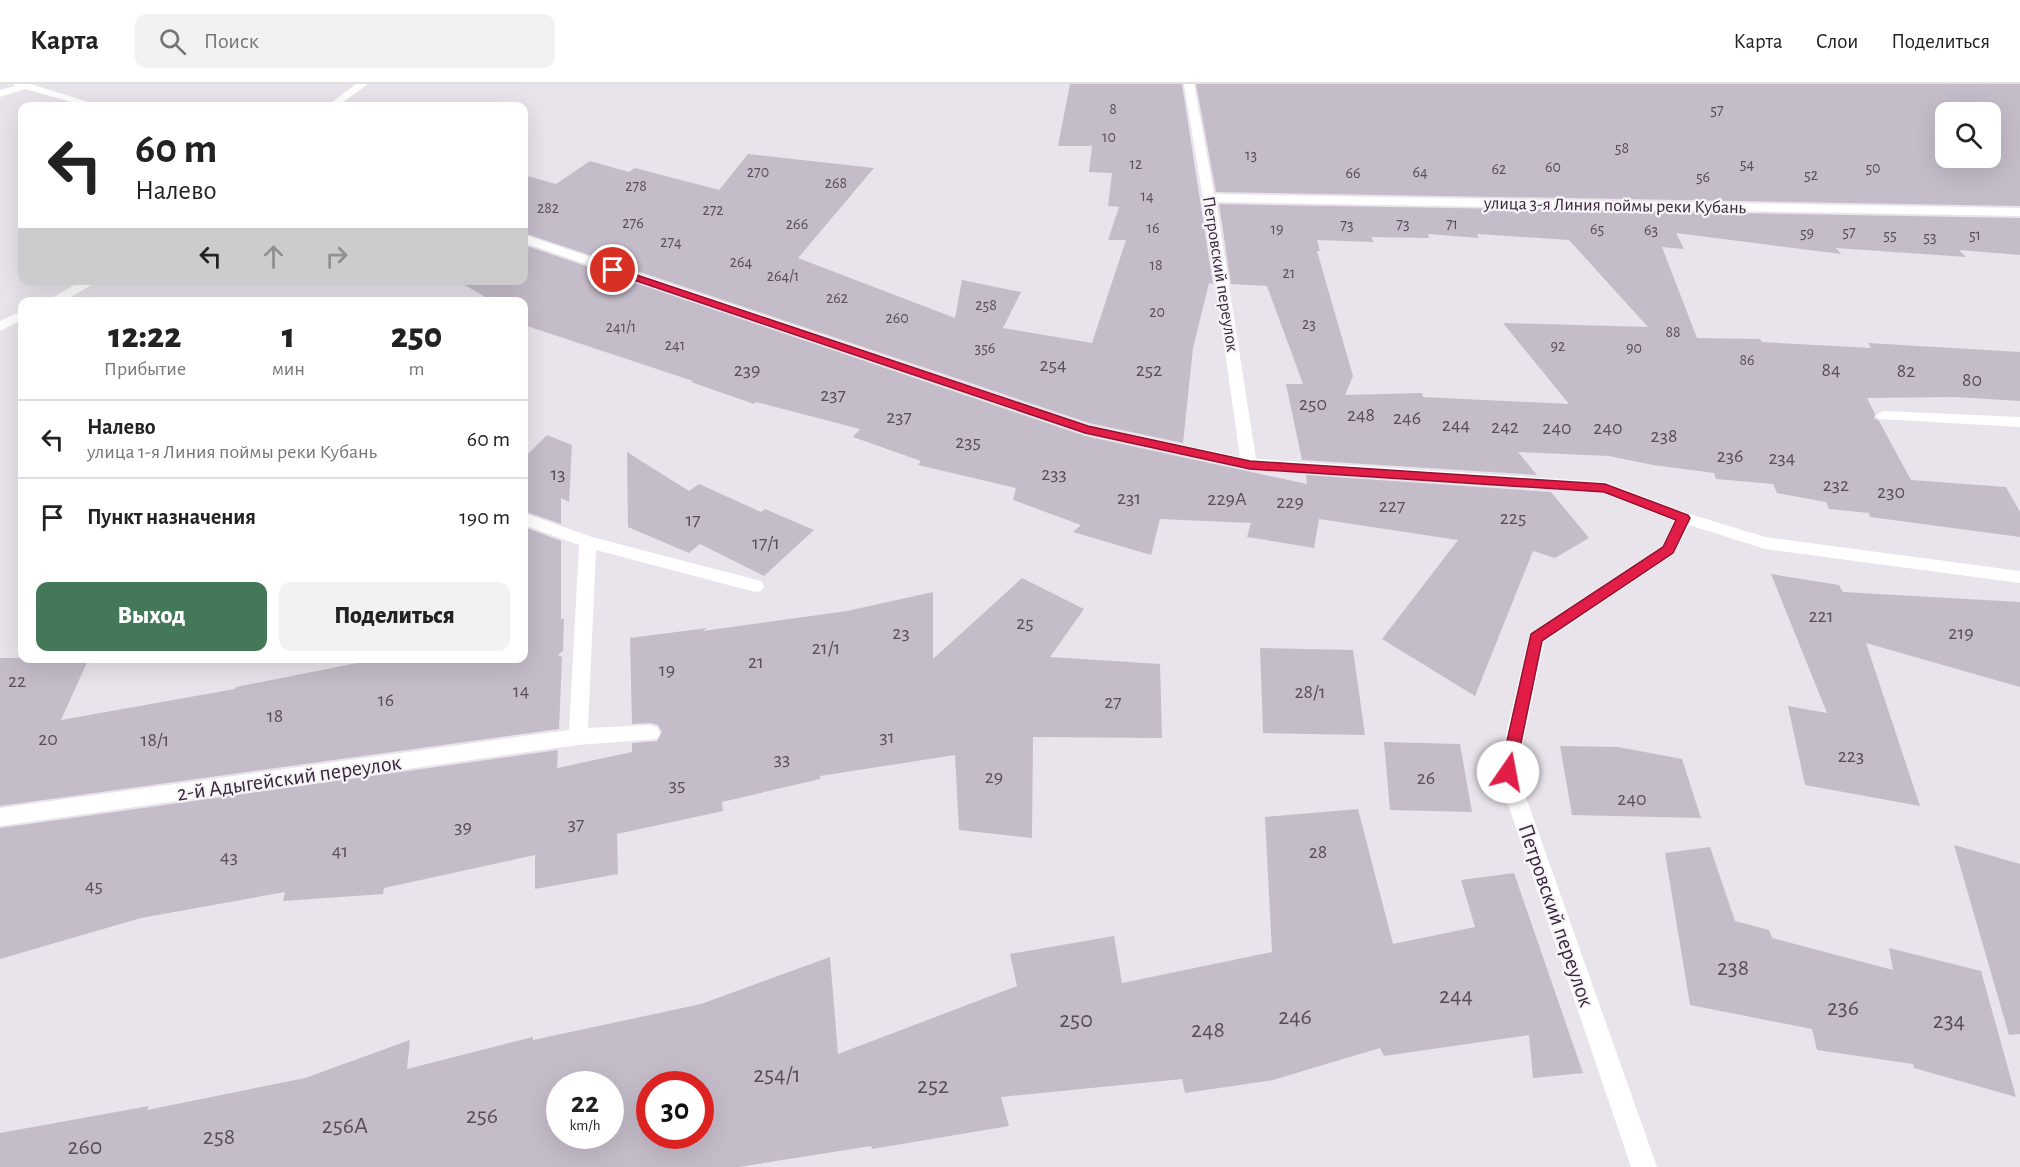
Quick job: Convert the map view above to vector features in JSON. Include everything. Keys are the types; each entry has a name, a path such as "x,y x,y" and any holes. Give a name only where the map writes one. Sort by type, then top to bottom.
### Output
{"street":[{"path":"338,102 363,84"},
{"name":"Петровский переулок","path":"1189,84 1250,465"},
{"path":"0,94 22,85 82,102"},
{"name":"улица 3-я Линия поймы реки Кубань","path":"1209,198 2020,212"},
{"path":"528,240 1085,429 1250,465 1605,488 1684,518 1764,543 2020,577"},
{"path":"61,297 84,285"},
{"path":"0,327 18,317"},
{"path":"1884,416 2020,422"},
{"name":"Петровский переулок","path":"1644,1167 1508,772 1536,638 1668,550 1684,518"},
{"path":"528,520 588,542 754,586"},
{"path":"578,737 588,542"},
{"name":"2-й Адыгейский переулок","path":"0,817 578,737 650,733"}],"building":[{"path":"1070,84 1182,84 1213,284 1209,283 1193,348 1183,443 1089,423 528,234 528,176 556,184 590,161 629,172 635,168 719,190 748,154 874,168 798,258 955,318 962,280 1021,292 1003,328 1092,343 1126,240 1108,240 1119,207 1108,206 1112,173 1089,172 1092,146 1058,146"},
{"path":"1196,84 2020,84 2020,206 1216,192"},
{"path":"1219,204 2020,218 2020,255 1959,250 1966,257 1836,248 1841,254 1676,233 1684,249 1662,247 1697,338 1760,339 1762,342 1871,348 1868,343 2020,352 2020,401 1955,397 1867,398 1875,414 1874,418 1879,421 1911,480 2006,487 2020,512 2020,537 1870,517 1869,513 1829,509 1826,502 1777,493 1773,484 1716,479 1714,473 1653,465 1609,456 1518,452 1537,475 1302,460 1286,384 1303,384 1267,286 1231,284","holes":["1428,234 1479,238 1477,234 1569,240 1648,327 1503,323 1569,404 1423,397 1422,393 1345,395 1353,376 1317,251 1320,251 1317,240 1374,242 1371,237 1429,238"]},
{"path":"528,246 1085,436 1307,484 1306,475 1551,492 1589,538 1555,558 1533,551 1475,696 1382,639 1458,540 1319,519 1314,548 1247,537 1251,523 1160,519 1151,555 1073,532 1081,525 1013,500 1016,488 918,465 921,461 853,437 860,429 756,402 754,404 691,382 693,381 528,326 528,297 485,297 465,285 528,285"},
{"path":"547,435 572,445 569,502 561,498 561,524 528,512 528,454"},
{"path":"627,452 689,491 699,484 761,512 765,509 814,530 764,576 700,544 689,553 628,527"},
{"path":"528,529 561,541 561,619 564,619 563,651 558,655 562,657 559,729 0,806 0,658 18,658 18,663 87,663 61,720 357,663 528,663"},
{"path":"1771,574 1839,585 1843,592 2020,602 2020,687 1866,643 1920,806 1805,785 1788,706 1827,713"},
{"path":"1022,578 1084,609 1050,657 1160,664 1162,738 1033,737 1032,838 959,830 955,755 820,776 820,779 722,802 723,811 617,834 618,874 535,889 535,855 384,888 383,894 283,901 285,892 141,918 0,959 0,828 558,750 557,768 632,752 632,743 657,741 662,732 658,725 651,723 632,724 630,638 707,628 703,631 847,611 933,592 933,659"},
{"path":"1260,648 1353,650 1365,735 1263,733"},
{"path":"1384,742 1460,744 1472,812 1390,810"},
{"path":"1560,746 1618,747 1682,759 1701,818 1572,815"},
{"path":"1358,809 1393,944 1475,927 1461,880 1514,873 1583,1073 1533,1078 1529,1035 1384,1056 1380,1048 1273,1080 1185,1093 1182,1079 1001,1097 1009,1126 872,1149 871,1146 739,1167 0,1167 0,1133 149,1106 147,1110 305,1078 410,1040 407,1069 533,1037 533,1040 701,1004 830,957 838,1054 1017,986 1010,954 1114,936 1122,983 1272,952 1265,817"},
{"path":"1954,845 2020,864 2020,1034 2009,1035"},
{"path":"1710,847 1735,921 1769,930 1772,938 1893,970 1889,948 1981,971 2016,1097 1914,1068 1913,1064 1817,1050 1812,1029 1690,1005 1665,853"}],"route":[{"path":"613,270 1085,429 1250,465 1605,488 1684,518 1668,550 1536,638 1508,772"}]}
